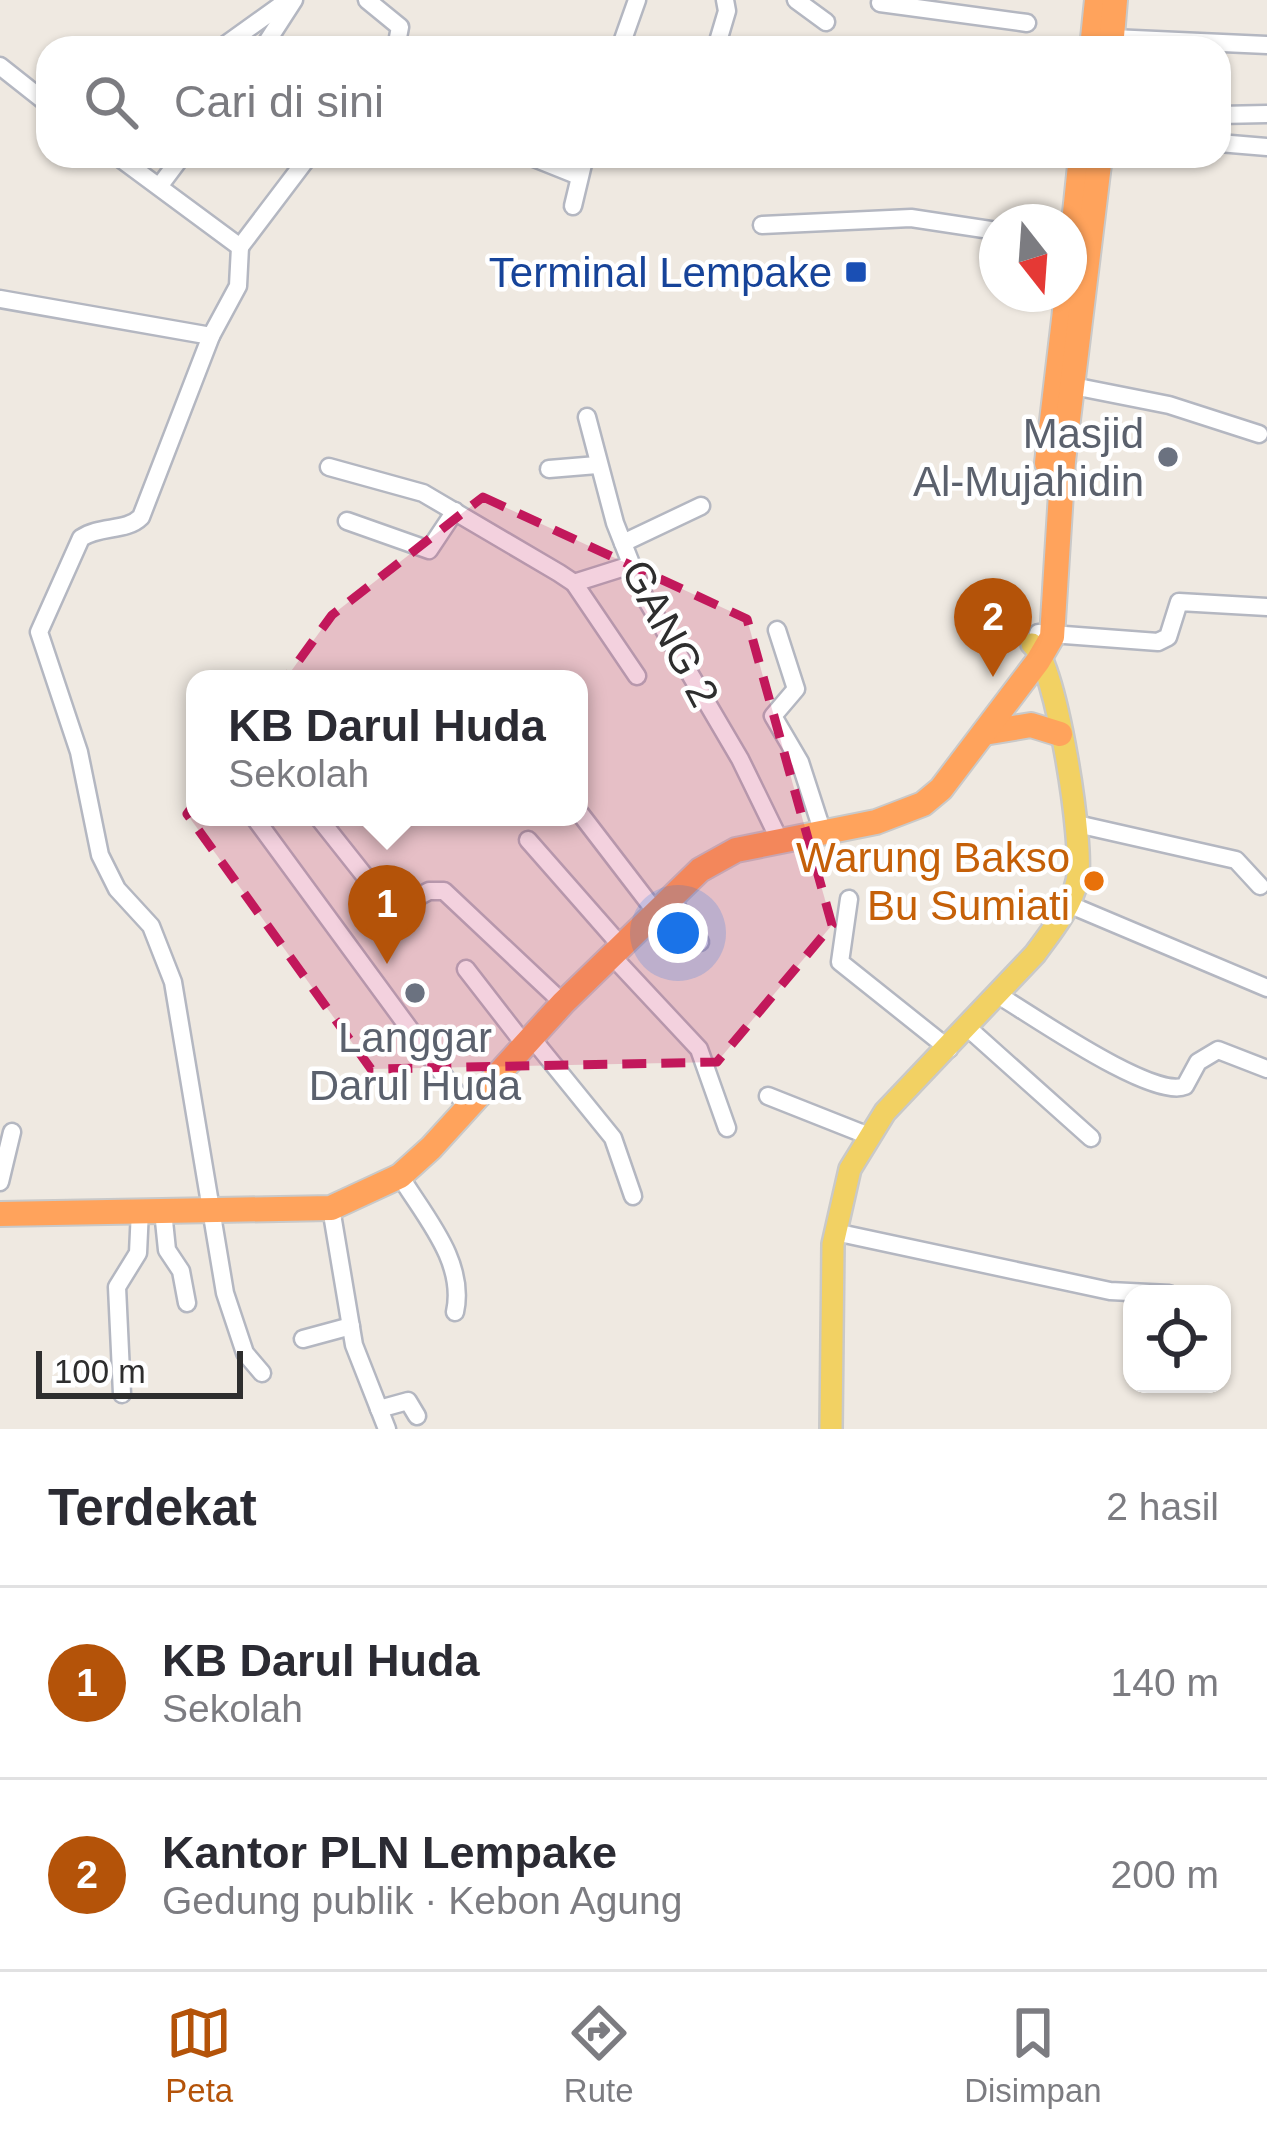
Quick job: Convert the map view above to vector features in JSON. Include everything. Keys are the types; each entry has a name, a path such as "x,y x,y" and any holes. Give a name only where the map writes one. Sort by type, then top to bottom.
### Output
{"highway":[{"path":"1097,0 1103,36"},
{"path":"1107,36 1115,0"},
{"path":"1079,204 1088,168"},
{"path":"0,1214 331,1208 400,1176 469,1110 563,1003 662,904 717,860 779,839 876,822 923,804 984,733 1041,642 1073,386 1089,168"},
{"path":"1041,642 1047,457 1065,312"},
{"path":"984,733 1031,725 1060,734"}],"main road":[{"path":"831,1429 829,1310 835,1232 850,1169 894,1102 1035,954 1067,904 1079,874 1077,824 1041,642"}],"street":[{"path":"238,36 291,0"},
{"path":"270,36 291,0"},
{"path":"367,0 400,27 398,36"},
{"path":"624,36 637,0"},
{"path":"720,36 728,11 725,0"},
{"path":"796,0 826,22"},
{"path":"880,3 926,4 1027,23"},
{"path":"1231,45 1267,45"},
{"path":"0,92 6,71 36,95"},
{"path":"1231,115 1267,114"},
{"path":"1231,143 1267,147"},
{"path":"136,168 241,247"},
{"path":"161,184 173,168"},
{"path":"262,1372 239,1339 210,1211 173,982 152,926 117,889 100,855 80,752 39,632 80,538 94,529 134,524 141,517 211,336 238,286 241,247 300,168"},
{"path":"559,168 579,176"},
{"path":"573,206 581,168"},
{"path":"762,225 911,218 979,228"},
{"path":"0,299 211,336"},
{"path":"1073,386 1168,405 1259,434"},
{"name":"GANG 2","path":"587,417 597,465 631,565 779,839"},
{"path":"549,469 597,465"},
{"path":"329,467 423,494 574,584 637,676"},
{"path":"623,543 700,506"},
{"path":"347,520 429,550 455,511"},
{"path":"574,584 631,565"},
{"path":"1041,642 1158,642 1168,637 1174,607 1184,601 1267,608"},
{"path":"777,630 796,689 773,716 800,762 822,830"},
{"path":"588,822 700,942"},
{"path":"1077,824 1236,860 1260,886"},
{"path":"261,826 469,1110"},
{"path":"325,826 387,904 399,907 429,891 444,891 563,1003"},
{"path":"528,840 699,1049 727,1128"},
{"path":"849,899 840,962 949,1049"},
{"path":"1067,904 1267,988"},
{"path":"466,969 606,1129 633,1196"},
{"path":"998,995 1087,1051 1173,1091 1189,1083 1198,1062 1213,1052 1267,1070"},
{"path":"968,1028 1090,1138"},
{"path":"768,1096 869,1136"},
{"path":"0,1182 12,1132"},
{"path":"400,1176 454,1270 459,1293 454,1312"},
{"path":"331,1208 358,1363 386,1429"},
{"path":"152,1210 167,1250 181,1270 187,1303"},
{"path":"122,1394 117,1287 138,1253 152,1210"},
{"path":"835,1232 1123,1292"},
{"path":"302,1339 351,1326"},
{"path":"379,1409 408,1402 417,1416"}],"highlighted area":[{"path":"483,497 747,619 832,925 717,1062 371,1069 187,814 332,615"}],"place":[{"name":"Terminal Lempake","path":"856,272"},
{"name":"Masjid Al-Mujahidin","path":"1168,457"},
{"name":"Kantor PLN Lempake","path":"993,677"},
{"name":"Warung Bakso Bu Sumiati","path":"1094,881"},
{"name":"KB Darul Huda","path":"387,964"},
{"name":"Langgar Darul Huda","path":"415,993"}]}
